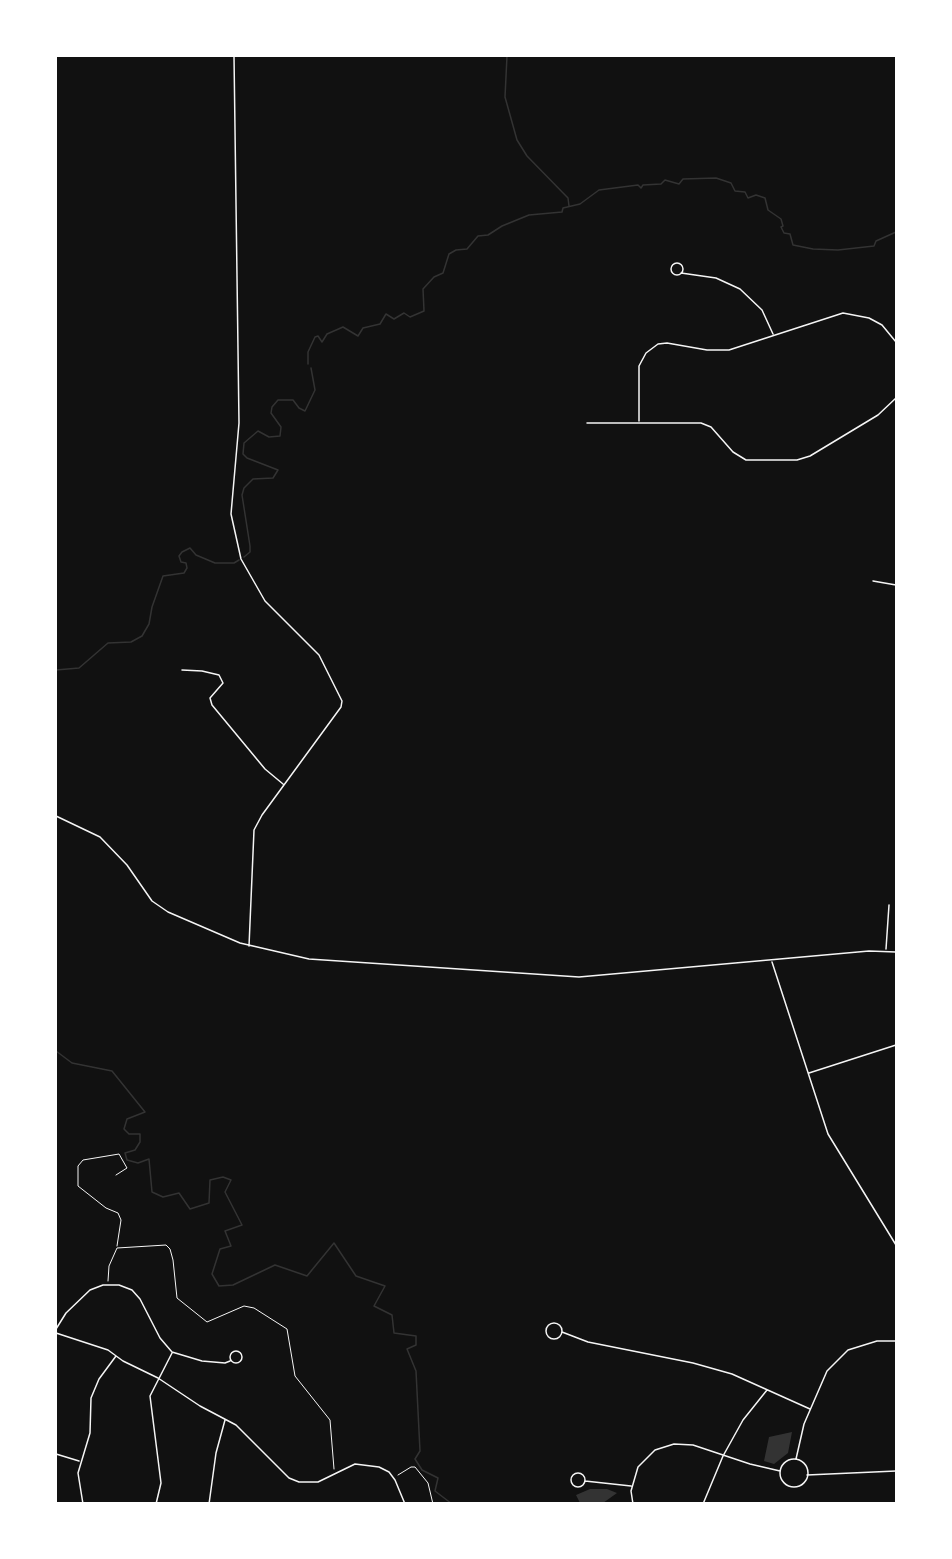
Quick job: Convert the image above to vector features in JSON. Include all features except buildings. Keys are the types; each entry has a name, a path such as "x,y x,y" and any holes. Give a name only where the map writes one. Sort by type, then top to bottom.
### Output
{"street":[{"path":"234,56 239,423 231,514 241,559 265,601 319,655 342,701 341,707 254,830 249,946"},
{"path":"681,273 680,264 672,265 674,274 716,278 740,289 762,310 773,335"},
{"path":"639,422 639,366 646,353 654,347 667,343 722,351 823,317 849,313 875,321 897,342"},
{"path":"587,423 701,423 711,427 733,452 746,460 797,460 810,456 878,415 897,398"},
{"path":"873,581 897,585"},
{"path":"182,670 202,670 219,675 223,683 210,698 212,705 265,769 284,785"},
{"path":"56,816 94,834 112,847 159,906 197,927 249,946 326,961 555,977 613,975 772,960 897,952"},
{"path":"886,951 890,905"},
{"path":"772,960 828,1134 897,1245"},
{"path":"808,1074 897,1045"},
{"path":"56,1329 66,1313 85,1293 96,1286 119,1285 132,1290 160,1338 172,1352 202,1361 239,1363 241,1354 232,1352 230,1361"},
{"path":"555,1323 560,1325 562,1332 559,1337 552,1338 546,1329 555,1323"},
{"path":"562,1332 594,1344 650,1353 732,1374 810,1409"},
{"path":"56,1333 98,1346 116,1355 244,1431 281,1472 290,1478 308,1483 318,1482 355,1464 367,1464 389,1472 405,1503"},
{"path":"796,1459 799,1440 826,1371 848,1350 877,1341 897,1341"},
{"path":"156,1503 161,1484 150,1396 172,1352"},
{"path":"83,1503 78,1482 80,1461 90,1433 93,1389 116,1355"},
{"path":"703,1503 723,1456 750,1410 768,1389"},
{"path":"209,1503 217,1444 225,1420"},
{"path":"633,1503 632,1486 638,1467 655,1450 665,1446 684,1444 780,1471"},
{"path":"56,1454 80,1461"},
{"path":"796,1459 806,1466 807,1475 804,1482 793,1486 783,1481 780,1471 785,1463 796,1459"},
{"path":"807,1475 897,1471"},
{"path":"585,1481 580,1473 572,1479 574,1485 578,1487 585,1481 632,1486"}],"path":[{"path":"109,1284 109,1266 117,1248 121,1220 118,1213 106,1208 78,1186 78,1166 83,1160 119,1154 127,1168 116,1175"},
{"path":"117,1248 166,1245 170,1249 173,1260 177,1298 207,1322 244,1306 254,1308 286,1329 295,1376 330,1420 335,1474"},
{"path":"394,1479 411,1467 415,1467 428,1483 433,1503"}],"shaded area":[{"path":"792,1432 788,1453 774,1464 764,1461 769,1437"},
{"path":"590,1489 607,1489 617,1493 603,1503 580,1503 576,1495"}],"waterway":[{"path":"507,56 505,97 517,140 527,156 568,198 569,206"},
{"path":"308,364 308,352 315,337 318,336 322,342 327,334 343,327 358,336 363,328 380,324 386,314 394,319 404,313 410,317 424,311 423,289 434,277 443,273 449,254 456,250 467,249 478,236 488,235 502,226 529,215 562,212 563,208 580,204 599,190 638,185 641,188 643,185 661,184 665,180 679,184 683,179 716,178 731,183 735,191 745,192 748,198 756,195 765,198 768,210 781,219 783,226 781,227 784,233 790,234 793,245 813,249 838,250 874,246 876,241 896,232"},
{"path":"244,557 250,552 242,495 244,488 253,479 273,478 278,470 247,458 243,454 244,443 258,431 269,437 280,436 281,427 271,413 272,407 278,400 293,400 299,408 305,411 315,390 311,368"},
{"path":"56,670 79,668 108,643 131,642 142,636 149,624 152,607 163,576 184,573 187,568 186,563 181,562 179,556 182,552 190,548 196,555 215,563 234,563 239,560"},
{"path":"56,1051 72,1063 112,1071 145,1112 127,1119 124,1129 129,1134 140,1134 140,1142 135,1150 125,1153 127,1160 138,1163 149,1159 152,1192 163,1197 179,1193 190,1209 209,1203 210,1180 223,1177 231,1180 225,1192 242,1225 225,1231 231,1246 220,1249 212,1274 219,1286 233,1285 275,1265 307,1276 334,1243 356,1276 385,1286 374,1306 392,1315 394,1333 416,1336 416,1345 407,1349 416,1371 420,1451 415,1459 422,1470 438,1478 435,1491 452,1504"}]}
